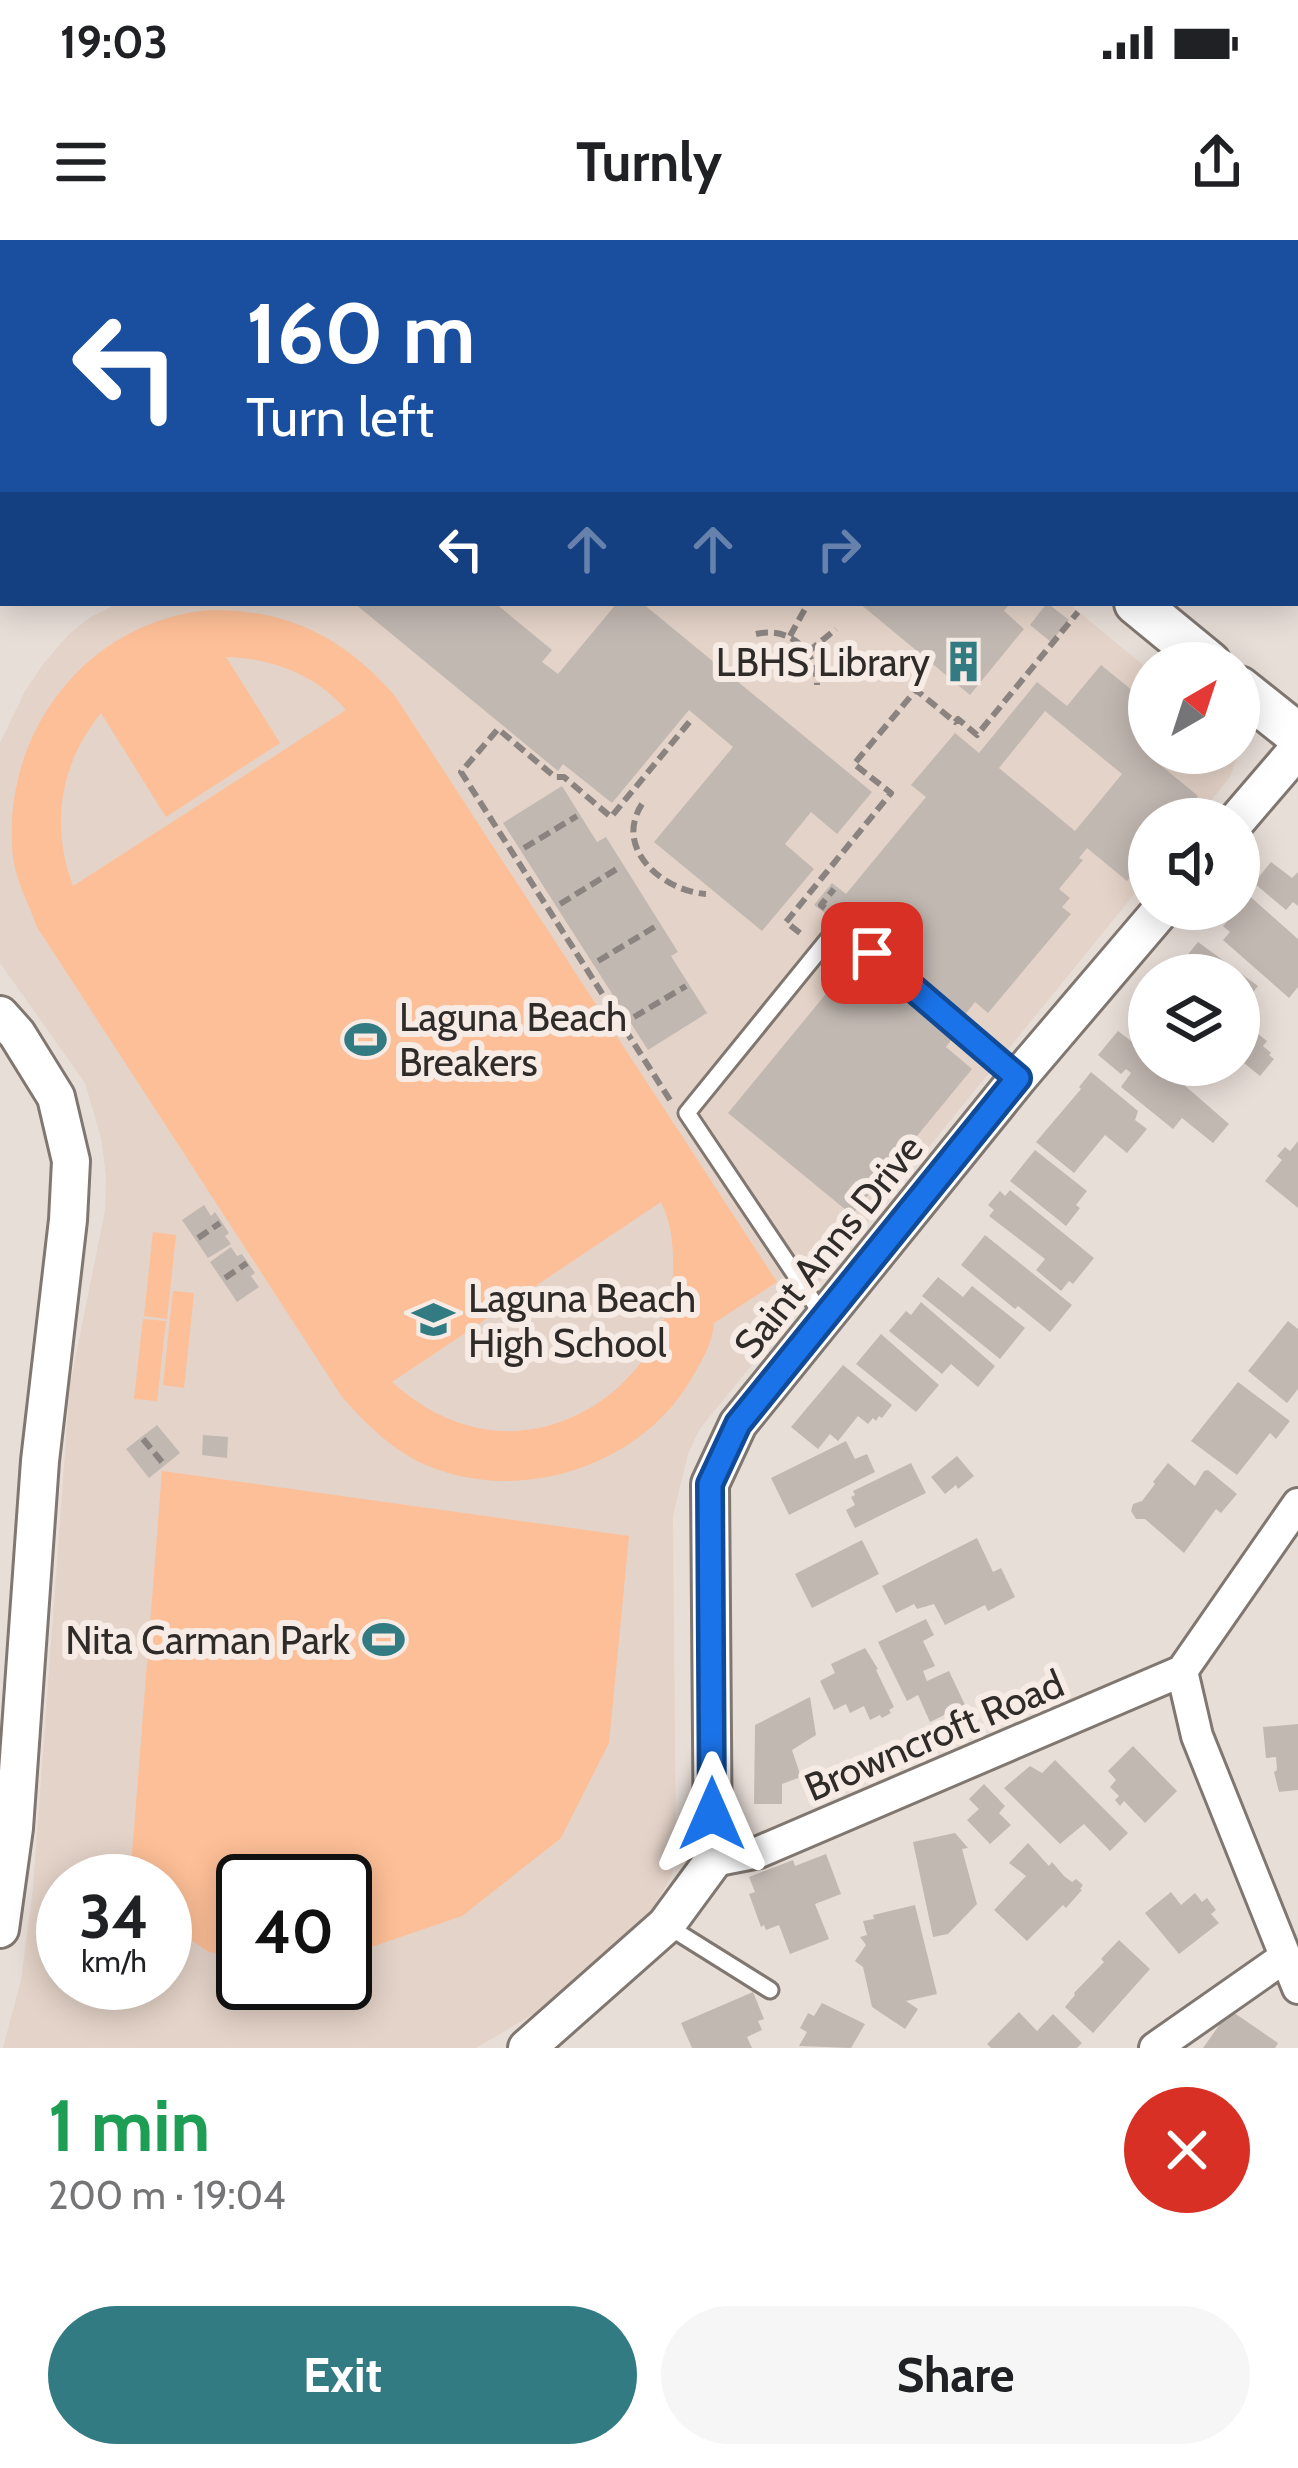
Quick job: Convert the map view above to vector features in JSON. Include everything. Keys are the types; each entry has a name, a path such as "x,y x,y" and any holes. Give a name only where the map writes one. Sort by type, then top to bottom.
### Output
{"main road":[{"path":"1140,606 1183,642"},
{"path":"1260,705 1298,736"}],"street":[{"path":"1256,798 1298,748"},
{"name":"Saint Anns Drive","path":"713,1861 710,1484 738,1424 1144,930"},
{"path":"0,1015 56,1097 71,1161 40,1461 14,1828 0,1929"},
{"path":"1298,1504 1182,1671 1197,1736 1298,1988"},
{"name":"Browncroft Road","path":"713,1861 759,1852 1182,1671"},
{"path":"530,2048 666,1925 713,1861"},
{"path":"1155,2048 1285,1957"}],"lane":[{"path":"825,1319 687,1113 839,926 1018,1078"},
{"path":"666,1925 770,1990"}],"path":[{"path":"790,637 806,608"},
{"path":"820,950 786,922 891,793 854,764 916,690 977,735 1078,612"},
{"path":"808,652 836,628"},
{"path":"756,634 776,632 808,652 816,667 817,685"},
{"path":"687,1113 675,1108 461,772 498,729 611,817 691,720"},
{"path":"642,804 633,824 641,856 668,884 684,892 706,894"},
{"path":"524,848 577,816"},
{"path":"560,904 620,867"},
{"path":"598,961 658,925"},
{"path":"634,1018 686,986"},
{"path":"197,1238 220,1223"},
{"path":"225,1278 247,1263"},
{"path":"143,1439 162,1462"}],"shaded area":[{"name":"Laguna Beach High School","path":"113,606 1072,606 1128,653 1128,774 1231,774 1213,798 1128,798 1128,902 699,1430 673,1516 676,1851 672,1875 635,1931 559,1999 476,2048 3,2048 21,1980 33,1888 70,1385 105,1211 101,1138 85,1083 0,963 0,743 44,663 68,635"},
{"name":"Laguna Beach Breakers","path":"211,610 290,622 335,643 395,696 777,1282 714,1323 704,1356 672,1406 613,1453 578,1469 541,1478 465,1477 415,1460 371,1427 342,1397 37,927 13,857 13,811 21,768 37,727 90,660 166,618","holes":["226,657 292,671 321,687 346,710 73,886 62,840 63,795 76,753 101,713 166,817 280,743","661,1202 673,1256 667,1311 631,1375 604,1399 572,1417 537,1428 500,1431 444,1417 392,1382"]},
{"path":"153,1232 176,1235 167,1319 144,1316"},
{"path":"173,1291 194,1293 184,1388 163,1385"},
{"path":"143,1319 166,1321 157,1401 134,1399"},
{"name":"Nita Carman Park","path":"162,1471 629,1536 609,1743 561,1838 462,1916 372,1947 372,1854 216,1854 216,1953 209,1952 192,1941 192,1854 132,1854"}],"building":[{"path":"358,606 499,606 552,650 542,662 558,674 615,606 646,606 872,792 837,834 811,812 785,844 814,869 762,931 654,842 733,747 689,710 612,803 563,764 558,771"},
{"name":"LBHS Library","path":"863,606 1008,606 1004,611 1024,629 970,695"},
{"path":"1045,606 1069,620 1051,642 1030,625"},
{"path":"1101,665 1128,687 1128,774 1171,774 1198,796 1128,798 1128,880 1087,848 1059,889 1070,898 1062,907 1071,914 988,1013 975,1002 964,1016 836,909 830,917 814,905 832,883 846,894 926,797 911,785 955,733 979,753 1037,682 1067,706","holes":["1045,711 1122,774 1075,831 999,768"]},
{"path":"562,786 597,842 606,837 678,952 671,956 707,1013 648,1050 503,823"},
{"path":"1271,862 1292,878 1298,872 1298,906 1293,902 1286,910 1260,888 1260,876"},
{"path":"1260,905 1298,939 1298,987 1289,998 1260,973 1260,954 1239,954 1223,940 1230,932 1260,930"},
{"path":"1198,942 1214,954 1188,954"},
{"path":"848,967 870,985 879,975 954,1036 946,1047 972,1069 852,1215 728,1113"},
{"path":"1118,1031 1128,1039 1128,1071 1121,1074 1098,1055"},
{"path":"1260,1036 1267,1041 1263,1046 1274,1059 1260,1076"},
{"path":"1091,1072 1138,1111 1135,1120 1147,1129 1127,1153 1105,1135 1074,1173 1036,1142"},
{"path":"1128,1077 1128,1086 1185,1086 1229,1124 1213,1143 1182,1118 1173,1129 1121,1087"},
{"path":"1298,1141 1298,1208 1265,1181 1282,1160 1277,1156"},
{"path":"1035,1150 1087,1191 1066,1226 1010,1181"},
{"path":"1010,1190 1094,1258 1073,1284 1069,1281 1061,1291 1036,1270 1045,1259 989,1216 994,1210 988,1205 1000,1191 1005,1196"},
{"path":"204,1205 211,1216 215,1212 231,1244 208,1258 182,1220"},
{"path":"985,1235 1072,1305 1050,1332 961,1265"},
{"path":"231,1247 237,1256 242,1254 259,1287 237,1302 210,1262"},
{"path":"938,1277 963,1297 972,1286 1025,1328 1000,1359 922,1296"},
{"path":"921,1302 995,1366 978,1387 951,1364 942,1374 889,1331"},
{"path":"1288,1321 1298,1329 1298,1389 1287,1403 1248,1371"},
{"path":"881,1334 939,1385 916,1412 856,1364"},
{"path":"843,1365 892,1405 882,1418 868,1424 858,1416 838,1441 830,1434 818,1449 791,1427"},
{"path":"1238,1382 1290,1421 1276,1439 1270,1433 1237,1475 1191,1441"},
{"path":"157,1425 180,1453 149,1478 126,1449"},
{"path":"203,1435 228,1437 227,1458 202,1455"},
{"path":"846,1441 855,1459 867,1454 875,1472 789,1515 771,1478"},
{"path":"957,1456 974,1476 945,1494 931,1477"},
{"path":"911,1463 926,1493 855,1528 846,1510 855,1505 853,1491"},
{"path":"1168,1463 1195,1486 1208,1470 1237,1494 1221,1513 1216,1509 1184,1553 1131,1511"},
{"path":"977,1538 993,1572 1001,1568 1015,1597 988,1611 985,1605 945,1625 934,1604 917,1609 914,1604 896,1613 882,1586"},
{"path":"862,1540 879,1574 812,1608 795,1574"},
{"path":"926,1619 934,1635 923,1641 935,1666 923,1671 927,1681 949,1671 965,1705 930,1722 918,1695 907,1701 878,1642"},
{"path":"865,1648 894,1707 882,1718 870,1720 864,1706 850,1713 846,1704 834,1710 820,1681 835,1673 831,1664"},
{"path":"810,1697 816,1735 792,1750 801,1777 782,1784 782,1804 754,1804 755,1725"},
{"path":"1298,1724 1298,1790 1279,1792 1276,1757 1266,1758 1263,1727"},
{"path":"1133,1746 1177,1791 1145,1823 1124,1801 1120,1806 1115,1800 1119,1796 1110,1787 1116,1780 1108,1771"},
{"path":"1055,1760 1128,1833 1110,1851 1084,1824 1060,1844 1004,1788 1030,1766 1042,1773"},
{"path":"984,1784 1005,1806 999,1813 1011,1825 990,1844 967,1820 979,1809 969,1799"},
{"path":"955,1833 968,1848 962,1849 977,1904 948,1934 933,1937 913,1842"},
{"path":"1028,1843 1049,1866 1052,1862 1072,1882 1076,1879 1083,1885 1066,1908 1063,1905 1027,1941 994,1910 1026,1876 1009,1863"},
{"path":"826,1854 841,1894 815,1904 829,1939 790,1954 779,1925 761,1927 749,1894 755,1892 749,1877 793,1860 795,1866"},
{"path":"1171,1892 1181,1905 1195,1893 1202,1902 1207,1898 1219,1923 1179,1954 1145,1913"},
{"path":"915,1905 937,1994 906,2001 918,2009 905,2029 872,2007 863,1967 855,1961 866,1945 860,1937 867,1935 863,1921"},
{"path":"1119,1940 1150,1969 1093,2033 1065,2007"},
{"path":"753,1992 764,2019 758,2021 762,2030 747,2037 752,2048 692,2048 681,2023"},
{"path":"822,2003 865,2024 851,2048 799,2046 807,2032 800,2028 808,2013 814,2016"},
{"path":"1230,2010 1278,2043 1275,2048 1203,2048"},
{"path":"1019,2012 1037,2031 1053,2014 1082,2043 1077,2048 991,2048 987,2044"}],"place":[{"name":"LBHS Library","path":"964,662"},
{"name":"Laguna Beach Breakers","path":"365,1039"},
{"name":"Laguna Beach High School","path":"434,1320"},
{"name":"Nita Carman Park","path":"384,1640"}],"route":[{"path":"712,1814 710,1484 738,1424 1018,1078 872,953"}]}
